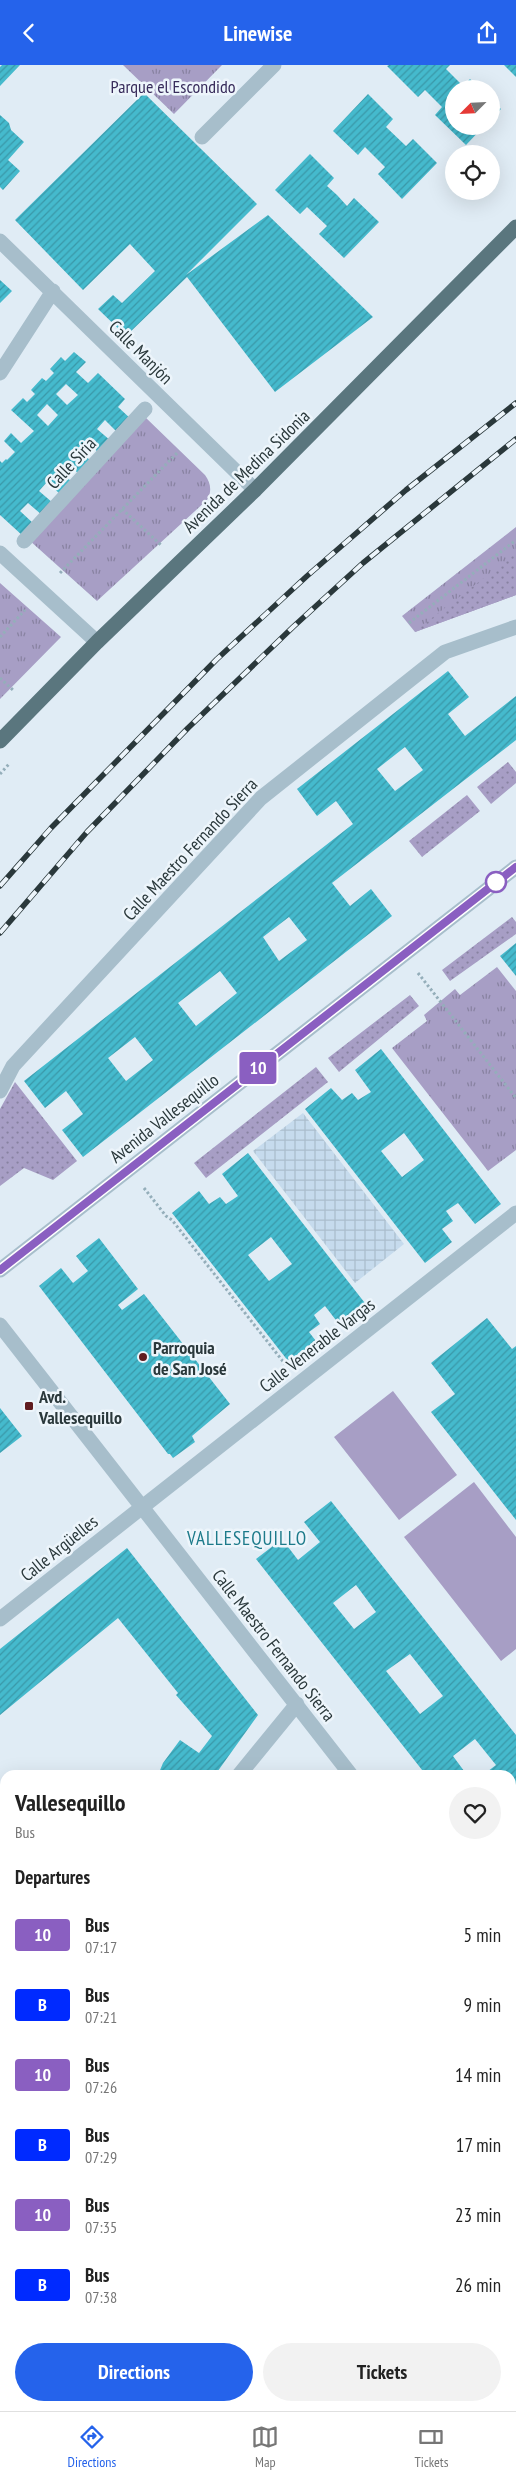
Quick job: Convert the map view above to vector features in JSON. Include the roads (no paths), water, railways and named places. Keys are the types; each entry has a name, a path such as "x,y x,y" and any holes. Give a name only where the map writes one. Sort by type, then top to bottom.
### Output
{"main road":[{"name":"Avenida de Medina Sidonia","path":"0,741 97,642 255,491 516,227"}],"street":[{"path":"202,137 274,65"},
{"name":"Calle Manjón","path":"0,241 255,491"},
{"path":"0,373 53,291"},
{"name":"Calle Siria","path":"24,541 145,409"},
{"path":"0,553 97,642"},
{"name":"Calle Maestro Fernando Sierra","path":"0,1091 13,1066 261,798 445,652 516,627"},
{"name":"Avenida Vallesequillo","path":"0,1270 516,867"},
{"name":"Calle Venerable Vargas","path":"141,1506 516,1213"},
{"name":"Calle Maestro Fernando Sierra","path":"0,1325 347,1770"},
{"name":"Calle Argüelles","path":"0,1619 141,1506"},
{"path":"243,1770 297,1704"}],"railway":[{"path":"0,886 51,828 217,659 307,576 406,490 516,403"},
{"path":"0,933 87,832 188,728 293,627 363,563 516,439"}],"place":[{"name":"Parroquia de San José","path":"143,1357"},
{"name":"Avd. Vallesequillo","path":"29,1406"}],"district":[{"name":"VALLESEQUILLO","path":"247,1538"}],"park label":[{"name":"Parque el Escondido","path":"173,86"}]}
